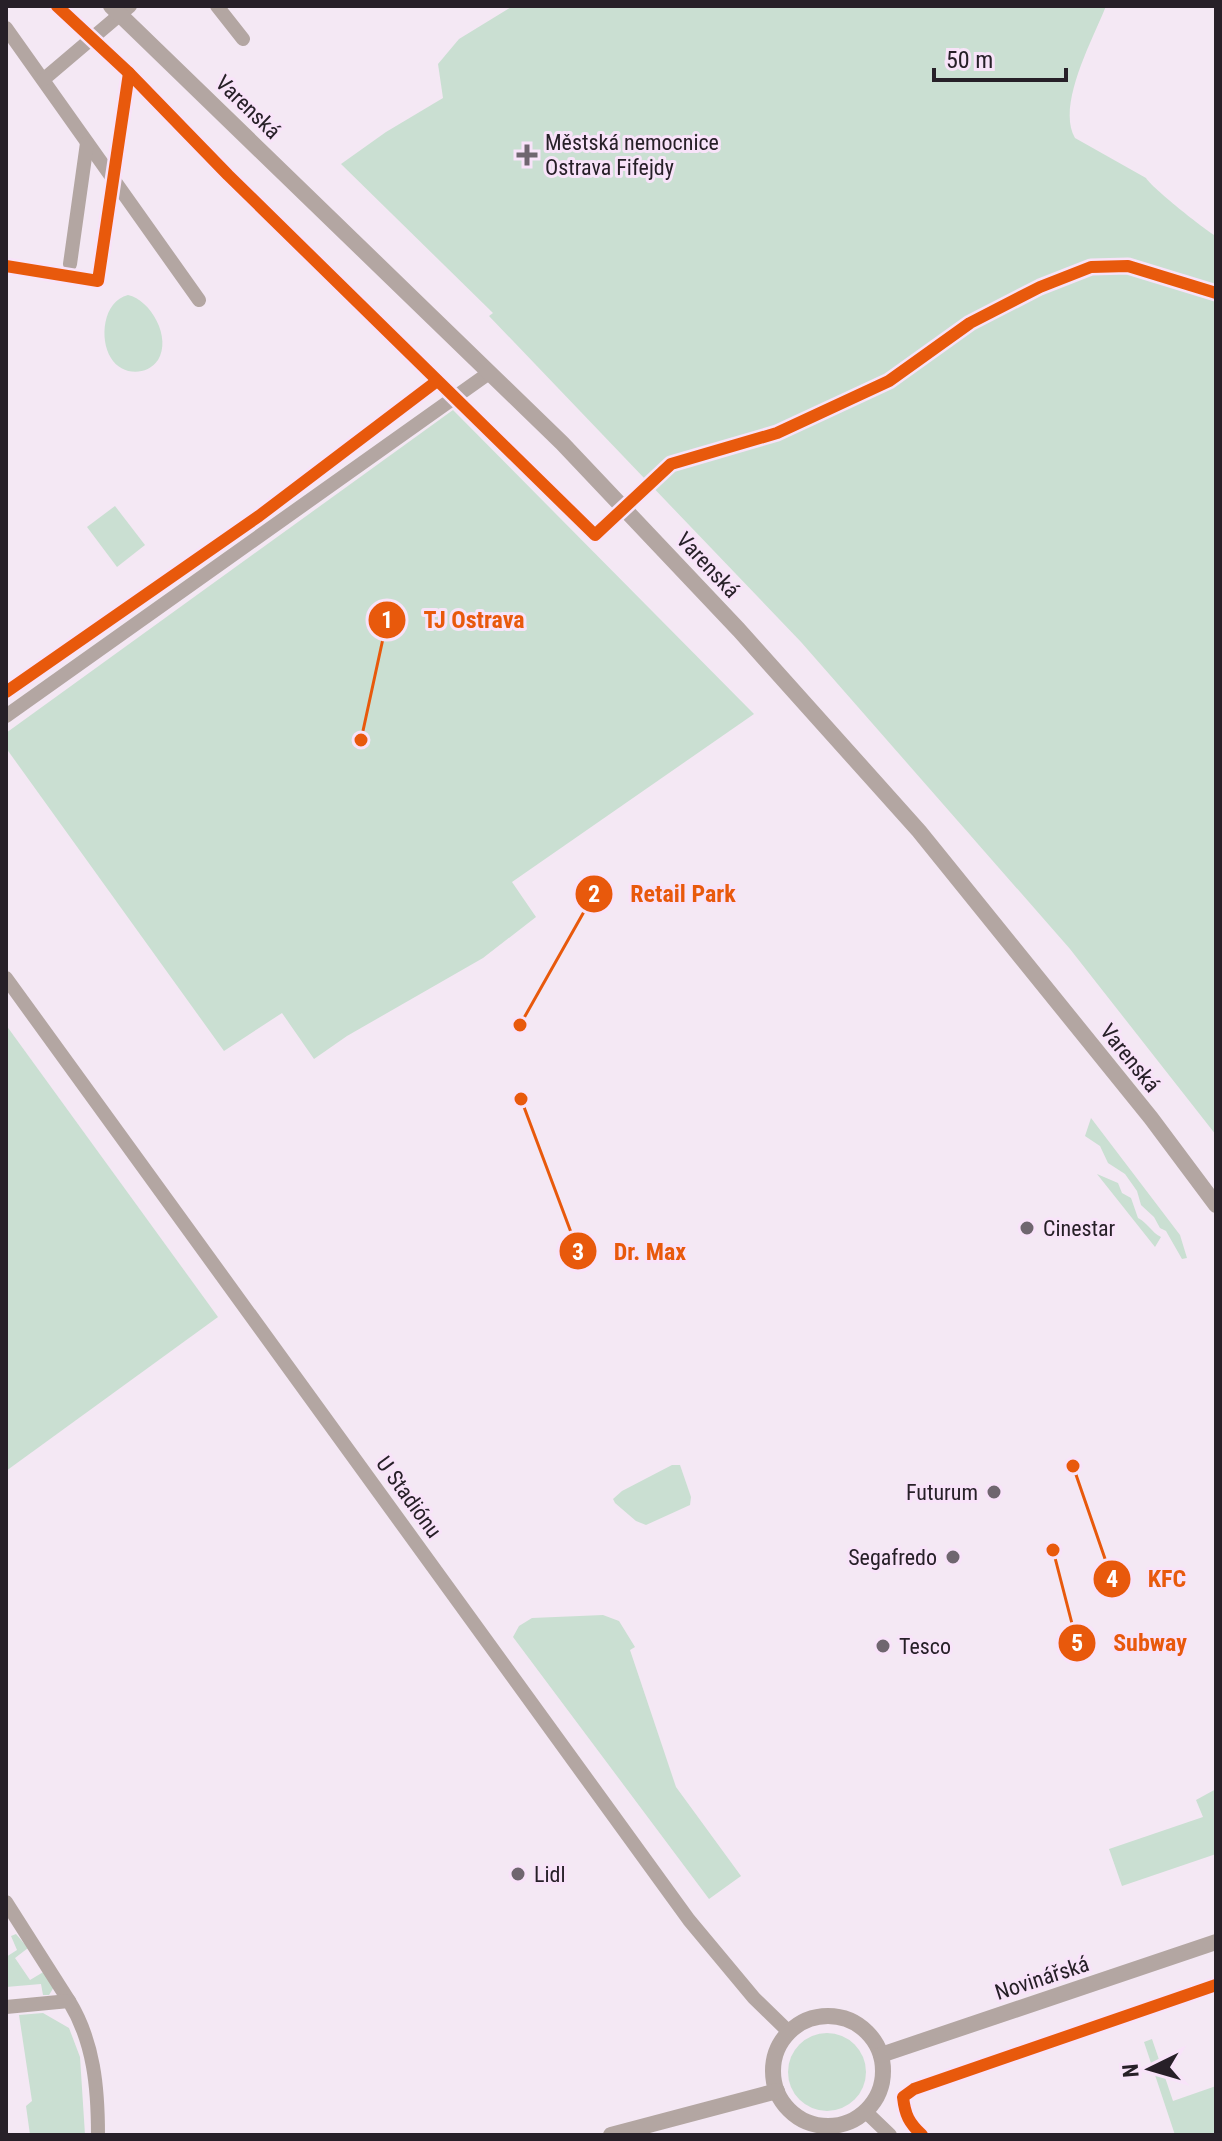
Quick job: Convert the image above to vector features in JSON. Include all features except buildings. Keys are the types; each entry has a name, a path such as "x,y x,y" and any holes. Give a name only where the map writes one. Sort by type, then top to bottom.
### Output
{"street":[{"path":"217,6 243,39"},
{"path":"44,79 121,9"},
{"name":"Varenská","path":"121,9 562,443 707,597 909,820 1151,1118 1216,1205"},
{"path":"6,28 199,300"},
{"path":"70,264 87,143"},
{"path":"6,716 489,373"},
{"name":"U Stadiónu","path":"6,978 689,1920 747,1990 789,2032"},
{"path":"6,1902 82,2023 91,2054 98,2135"},
{"name":"Novinářská","path":"881,2055 1216,1942"},
{"path":"6,2007 69,2001"},
{"path":"817,2017 846,2019 866,2031 881,2055 883,2082 877,2098 866,2112 846,2124 831,2127 801,2120 790,2112 777,2091 773,2071 775,2058 789,2032 817,2017"},
{"path":"611,2135 777,2091"},
{"path":"866,2112 890,2135"}],"green space":[{"path":"513,6 1106,6 1073,91 1070,124 1075,138 1146,178 1216,236 1216,1135 1070,949 801,642 489,316 493,313 341,164 386,132 443,98 438,64 459,39"},
{"path":"128,295 151,312 161,331 162,341 158,360 147,369 134,372 115,364 105,341 108,313 113,305"},
{"path":"453,410 754,714 512,882 536,917 483,958 347,1036 314,1059 282,1013 224,1051 6,748 6,733"},
{"path":"115,506 145,545 117,567 87,527"},
{"path":"6,1025 218,1317 6,1471"},
{"path":"1091,1118 1180,1235 1187,1258 1182,1259 1166,1231 1141,1205 1137,1191 1125,1174 1108,1163 1100,1146 1085,1136"},
{"path":"1097,1174 1118,1183 1122,1193 1131,1198 1138,1218 1161,1237 1155,1247"},
{"path":"672,1465 680,1465 691,1497 690,1505 646,1525 636,1521 615,1503 613,1499 622,1491"},
{"path":"603,1615 619,1621 635,1647 630,1650 676,1787 741,1876 709,1899 513,1637 519,1626 532,1618"},
{"path":"1216,1789 1216,1854 1122,1886 1109,1849 1203,1817 1196,1800"},
{"path":"16,1934 28,1948 15,1958 30,1980 45,1971 54,1987 49,1995 43,1995 41,1984 6,1987 6,1957 17,1950 11,1936"},
{"path":"43,2013 69,2028 80,2057 85,2135 30,2135 26,2106 32,2101 19,2015"},
{"path":"827,2033 842,2036 859,2050 866,2072 863,2087 849,2104 827,2111 812,2108 795,2094 788,2072 791,2057 805,2040"},
{"path":"1152,2039 1173,2101 1216,2086 1216,2135 1175,2135 1144,2042"}],"cycle path":[{"path":"57,6 129,73 228,175 595,535 671,464 777,433 889,381 970,323 1040,287 1091,267 1128,266 1216,293"},
{"path":"6,266 98,281 129,73"},
{"path":"6,692 259,516 437,381"},
{"path":"922,2135 908,2118 904,2103 903,2097 914,2089 1216,1985"}],"place":[{"name":"Městská nemocnice Ostrava Fifejdy","path":"527,155"},
{"name":"TJ Ostrava","path":"361,740"},
{"name":"Retail Park","path":"520,1025"},
{"name":"Dr. Max","path":"521,1099"},
{"name":"Cinestar","path":"1027,1228"},
{"name":"KFC","path":"1073,1466"},
{"name":"Futurum","path":"994,1492"},
{"name":"Subway","path":"1053,1550"},
{"name":"Segafredo","path":"953,1557"},
{"name":"Tesco","path":"883,1646"},
{"name":"Lidl","path":"518,1874"}]}
